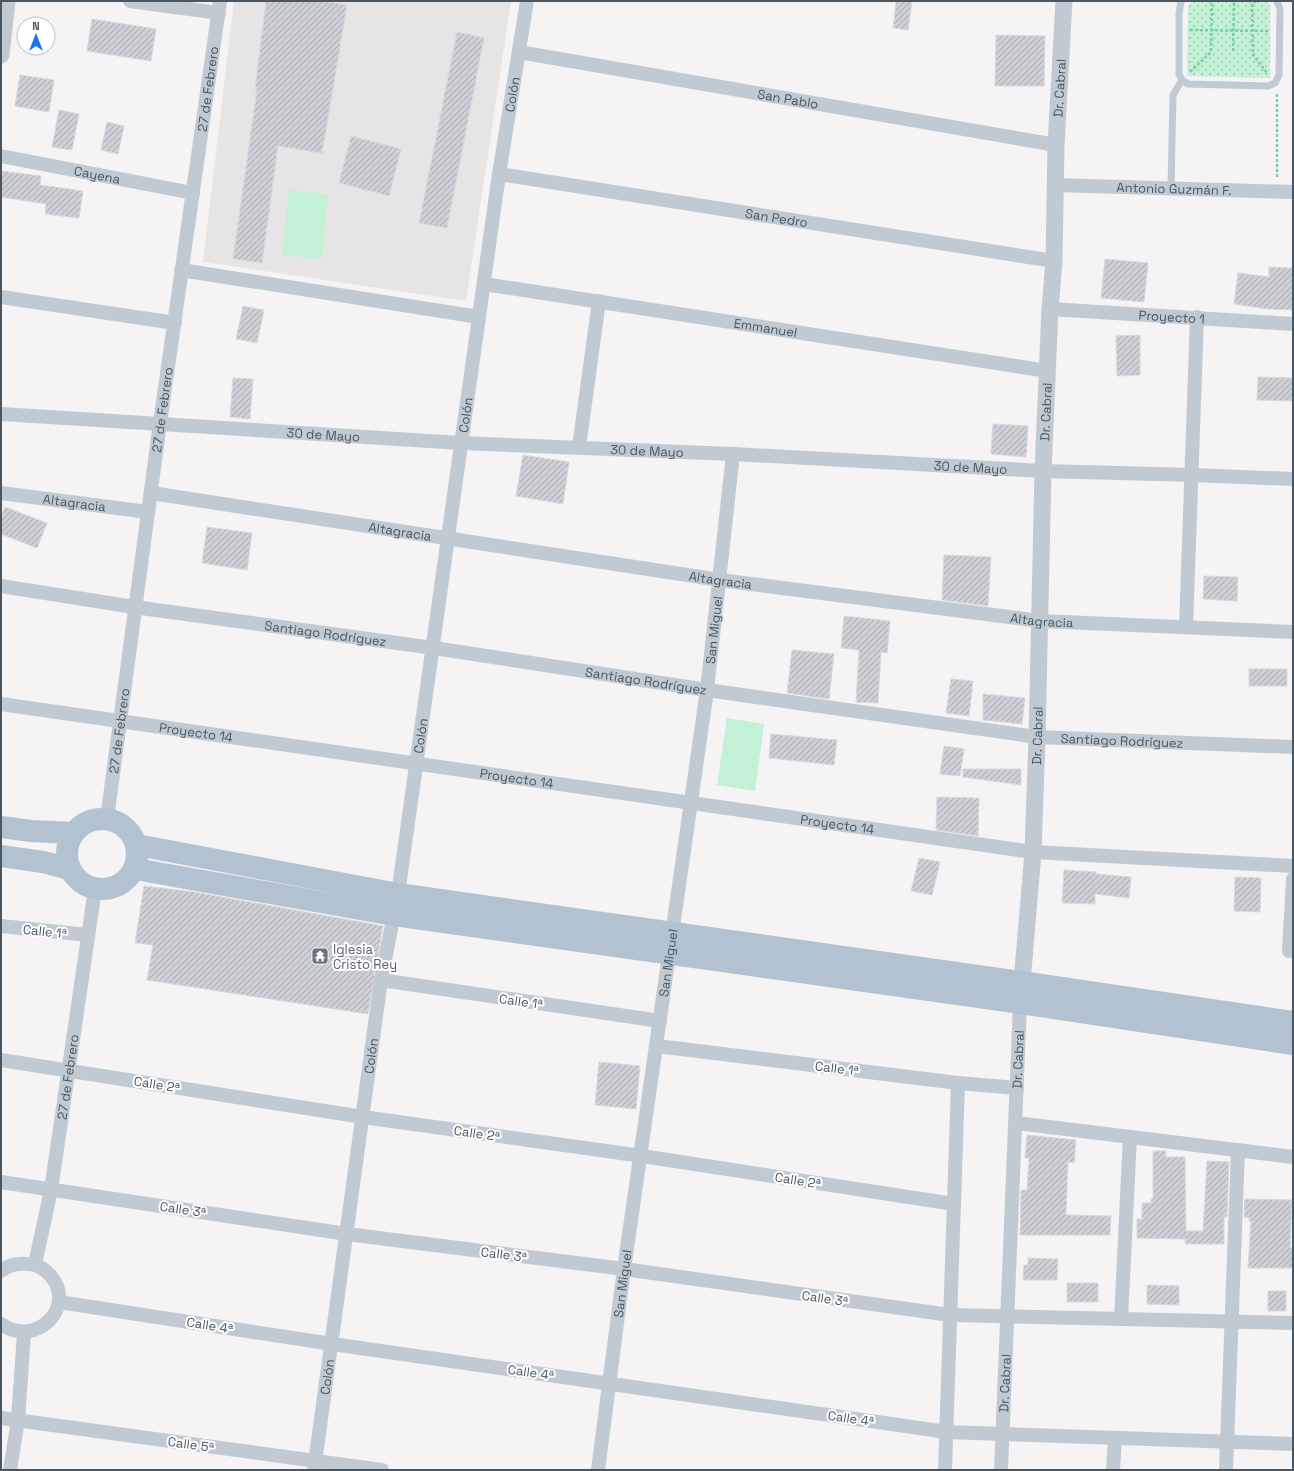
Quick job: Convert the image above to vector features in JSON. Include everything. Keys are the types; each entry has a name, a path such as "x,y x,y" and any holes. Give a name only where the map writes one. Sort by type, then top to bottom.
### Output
{"main road":[{"path":"106,819 120,823 131,832 137,845 138,857 135,869 125,881 111,888 95,889 80,882 70,869 67,856 68,844 73,833 88,821 106,819"},
{"path":"1,827 31,831 73,833"},
{"path":"137,845 671,943"},
{"path":"1,856 43,862 70,869"},
{"path":"135,869 394,915 671,943 1021,992 1293,1022"},
{"path":"1021,992 1293,1044"}],"street":[{"path":"1,55 7,1"},
{"path":"130,1 219,7"},
{"name":"Colón","path":"315,1465 381,980 398,894 434,648 461,442 480,317 499,174 527,1"},
{"name":"Dr. Cabral","path":"1002,1470 1021,992 1033,852 1043,471 1050,309 1054,261 1056,145 1064,1"},
{"name":"27 de Febrero","path":"106,819 134,607 219,7"},
{"name":"San Pablo","path":"519,52 1056,145"},
{"name":"Cayena","path":"1,156 193,193"},
{"name":"San Pedro","path":"499,174 1054,261"},
{"name":"Antonio Guzmán F.","path":"1055,185 1293,192"},
{"path":"182,270 480,317"},
{"name":"Emmanuel","path":"484,284 1048,371"},
{"path":"1,297 175,323"},
{"path":"579,447 599,301"},
{"name":"Proyecto 1","path":"1050,309 1293,324"},
{"path":"1186,627 1198,317"},
{"name":"30 de Mayo","path":"1,414 461,442 733,454 1043,471 1193,475 1293,480"},
{"name":"San Miguel","path":"598,1470 624,1270 642,1156 707,690 733,454"},
{"name":"Altagracia","path":"1,493 148,512"},
{"name":"Altagracia","path":"151,493 448,537 720,580 1040,621 1293,632"},
{"name":"Santiago Rodríguez","path":"1,586 134,607 434,648 707,690 1037,737 1293,747"},
{"name":"Proyecto 14","path":"1,704 417,765 1033,852 1293,866"},
{"path":"1289,951 1293,879"},
{"name":"27 de Febrero","path":"35,1264 51,1190 95,889"},
{"name":"Calle 1ª","path":"1,926 88,935"},
{"name":"Calle 1ª","path":"381,980 660,1022"},
{"name":"Calle 1ª","path":"657,1046 958,1083 1017,1088"},
{"name":"Calle 2ª","path":"1,1060 68,1069 363,1117 642,1156 954,1204"},
{"path":"945,1470 958,1083"},
{"path":"1016,1123 1293,1157"},
{"path":"1121,1319 1130,1137"},
{"path":"1226,1470 1238,1150"},
{"name":"Calle 3ª","path":"1,1182 347,1234 950,1315 1008,1315 1293,1323"},
{"path":"1,1271 4,1268 19,1263 35,1264 45,1270 53,1279 58,1290 58,1302 55,1314 47,1324 36,1330 24,1333 9,1330 1,1324"},
{"name":"Calle 4ª","path":"58,1302 332,1344 947,1432 1293,1444"},
{"path":"10,1470 18,1420 24,1333"},
{"name":"Calle 5ª","path":"1,1418 315,1465 382,1470"},
{"path":"1113,1470 1115,1438"}],"lane":[{"path":"1181,1 1179,30 1179,74 1182,80 1188,84 1268,86 1275,82 1279,75 1280,9 1277,1"},
{"path":"1171,188 1173,95 1182,80"}],"path":[{"path":"1182,80 1211,52 1212,5 1208,1"},
{"path":"1233,51 1234,1"},
{"path":"1256,1 1252,4 1254,55 1275,82 1278,103 1276,191"},
{"path":"1179,30 1280,32"}],"shaded area":[{"path":"234,1 511,1 466,301 203,262"}],"green space":[{"path":"1192,1 1267,1 1270,5 1270,78 1187,76 1188,7"},
{"path":"289,190 328,194 322,259 282,255"},
{"path":"727,718 764,724 755,791 717,785"}],"building":[{"path":"266,1 323,1 347,5 322,153 278,146 262,263 233,259 257,90 255,89"},
{"path":"896,1 912,1 908,30 893,28"},
{"path":"92,19 156,29 151,61 87,51"},
{"path":"457,32 484,38 447,228 419,223"},
{"path":"996,35 1045,36 1044,86 995,86"},
{"path":"20,75 54,80 49,112 15,106"},
{"path":"59,110 79,114 72,150 52,147"},
{"path":"107,122 124,126 118,154 101,150"},
{"path":"351,136 401,149 389,196 339,183"},
{"path":"1,171 41,176 40,185 83,191 79,218 45,214 46,204 1,197"},
{"path":"1105,259 1148,263 1144,302 1101,298"},
{"path":"1269,267 1293,268 1293,310 1267,309 1234,304 1238,273 1269,277"},
{"path":"243,306 264,310 257,343 236,339"},
{"path":"1140,335 1140,375 1117,376 1116,336"},
{"path":"1258,377 1293,378 1293,401 1257,400"},
{"path":"233,378 253,379 250,419 230,417"},
{"path":"993,424 1028,426 1026,457 991,454"},
{"path":"523,455 569,462 563,504 516,496"},
{"path":"5,507 47,523 37,548 1,534 1,517"},
{"path":"207,527 252,533 247,570 202,563"},
{"path":"944,555 991,557 988,606 942,600"},
{"path":"1204,576 1238,577 1237,601 1203,599"},
{"path":"844,616 890,621 887,653 881,652 878,703 856,702 859,650 841,648"},
{"path":"792,650 834,654 829,699 787,693"},
{"path":"1249,669 1287,669 1287,686 1249,686"},
{"path":"951,679 973,681 969,716 946,713"},
{"path":"983,694 1025,698 1022,724 983,720"},
{"path":"771,734 837,740 834,765 769,758"},
{"path":"944,746 964,749 960,776 940,774"},
{"path":"963,769 1021,769 1021,785 963,777"},
{"path":"937,797 979,798 978,836 936,830"},
{"path":"919,858 940,862 932,895 911,891"},
{"path":"1064,870 1096,872 1096,874 1131,877 1129,898 1095,894 1095,904 1062,903"},
{"path":"1235,877 1261,878 1260,912 1234,911"},
{"path":"144,886 194,892 383,926 368,1014 147,980 153,945 135,943"},
{"path":"599,1062 640,1066 636,1109 595,1105"},
{"path":"1027,1135 1076,1140 1074,1163 1068,1162 1066,1215 1111,1216 1110,1235 1020,1235 1021,1190 1027,1190 1029,1158 1025,1158"},
{"path":"1153,1151 1166,1151 1166,1157 1185,1157 1186,1231 1203,1231 1207,1161 1229,1162 1227,1217 1224,1217 1224,1244 1185,1244 1185,1239 1137,1238 1137,1219 1142,1219 1142,1203 1151,1203 1151,1199 1153,1199"},
{"path":"1245,1199 1292,1200 1290,1248 1293,1248 1293,1268 1248,1268 1251,1221 1249,1221 1249,1218 1244,1217"},
{"path":"1028,1258 1058,1259 1057,1280 1023,1280 1024,1265 1028,1265"},
{"path":"1067,1283 1098,1283 1098,1302 1067,1302"},
{"path":"1147,1285 1179,1286 1179,1305 1147,1304"},
{"path":"1268,1291 1286,1291 1286,1311 1268,1311"}],"place":[{"name":"Iglesia Cristo Rey","path":"320,956"}]}
